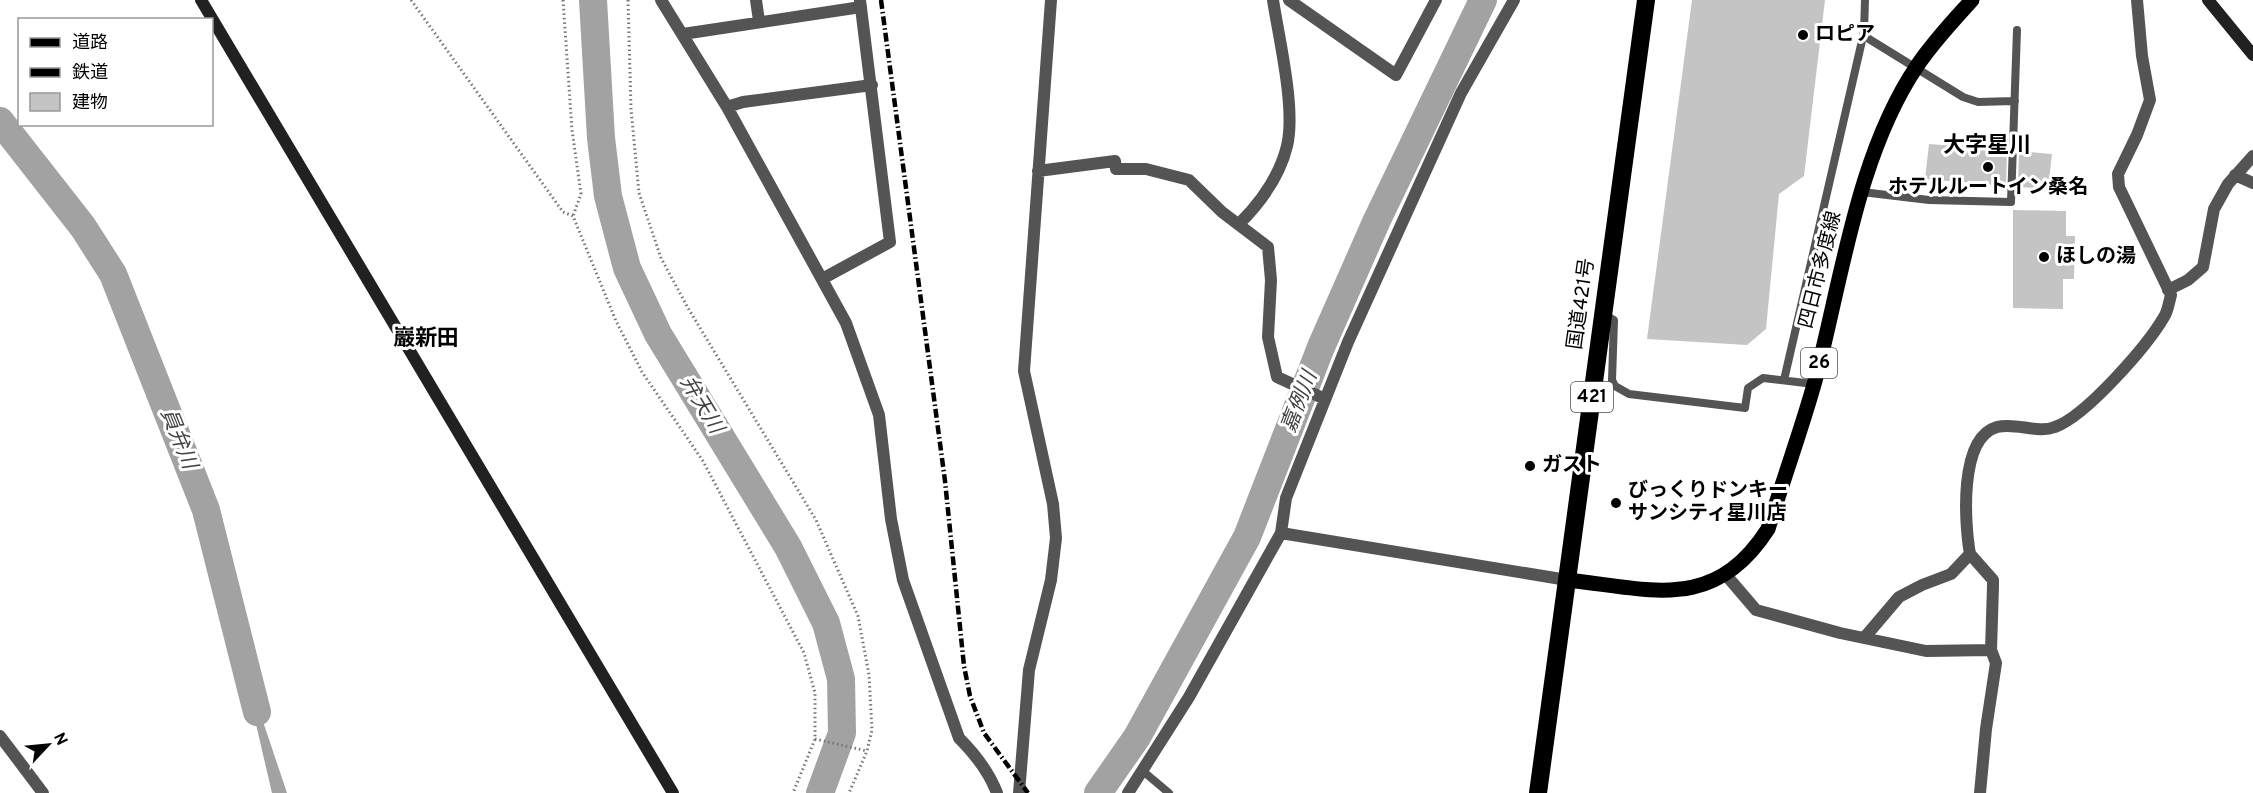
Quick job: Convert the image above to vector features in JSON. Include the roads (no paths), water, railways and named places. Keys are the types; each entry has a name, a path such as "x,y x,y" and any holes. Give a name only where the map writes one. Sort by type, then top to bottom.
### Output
{"highway":[{"name":"国道421号","path":"1538,793 1646,0"}],"main road":[{"name":"四日市多度線","path":"1567,580 1675,591 1700,586 1726,575 1749,554 1768,529 1814,384 1862,192 1898,100 1917,67 1972,0"}],"street":[{"path":"201,0 212,18"},
{"path":"661,0 727,107 846,323 879,415 891,519 903,580 959,738 970,749 993,783 997,793"},
{"path":"756,0 759,21"},
{"path":"1019,793 1029,670 1051,580 1056,538 1053,504 1024,371 1051,0"},
{"path":"1239,224 1276,174 1287,145 1288,101 1273,0"},
{"path":"1289,0 1396,75 1436,0"},
{"path":"1128,793 1144,772 1189,697 1281,533 1286,498 1322,398 1461,93 1514,0"},
{"path":"1980,793 1986,729 1996,670 1991,650 1993,580 1970,554 1964,520 1969,466 1980,442 1997,427 2021,425 2045,430 2056,427 2084,409 2147,340 2165,315 2171,295 2119,188 2118,174 2137,135 2150,100 2142,56 2137,0"},
{"path":"2208,0 2251,50"},
{"path":"683,34 861,3 890,242 822,279"},
{"path":"213,20 673,793"},
{"path":"727,107 743,102 872,85"},
{"path":"2168,290 2188,280 2203,267 2214,209 2235,175 2253,156"},
{"path":"1038,171 1115,161 1116,169 1146,169 1194,183 1222,212 1268,247 1271,280 1268,337 1277,377 1287,384 1322,398"},
{"path":"2235,175 2253,183"},
{"path":"1281,533 1567,580"},
{"path":"1865,637 1899,597 1951,574 1970,554"},
{"path":"1726,575 1756,610 1926,651 1991,650"},
{"path":"0,736 43,793"}],"lane":[{"path":"1784,380 1864,32 1865,0"},
{"path":"1862,192 1929,200 2011,202 2018,30"},
{"path":"1864,32 1869,39 1970,100 1978,102 2015,101"},
{"path":"1603,314 1614,320 1612,380 1615,386 1629,394 1745,408 1748,388 1763,378 1814,384"},
{"path":"1144,772 1169,793"}],"waterway":[{"name":"弁天川","path":"593,0 601,138 608,196 627,268 658,334 788,547 826,623 841,679 842,733 820,793"},
{"name":"嘉例川","path":"1098,793 1137,737 1247,537 1321,347 1377,220 1483,0"},
{"name":"員弁川","path":"0,121 83,227 113,274 206,510 257,712"}],"railway":[{"path":"881,0 945,481 964,666 970,696 984,733 1028,793"}],"place":[{"name":"ロピア","path":"1803,35"},
{"name":"ホテルルートイン桑名","path":"1988,167"},
{"name":"ほしの湯","path":"2044,257"},
{"name":"ガスト","path":"1530,466"},
{"name":"びっくりドンキー サンシティ星川店","path":"1616,503"}],"district":[{"name":"大字星川","path":"1987,146"},
{"name":"巖新田","path":"426,339"}]}
